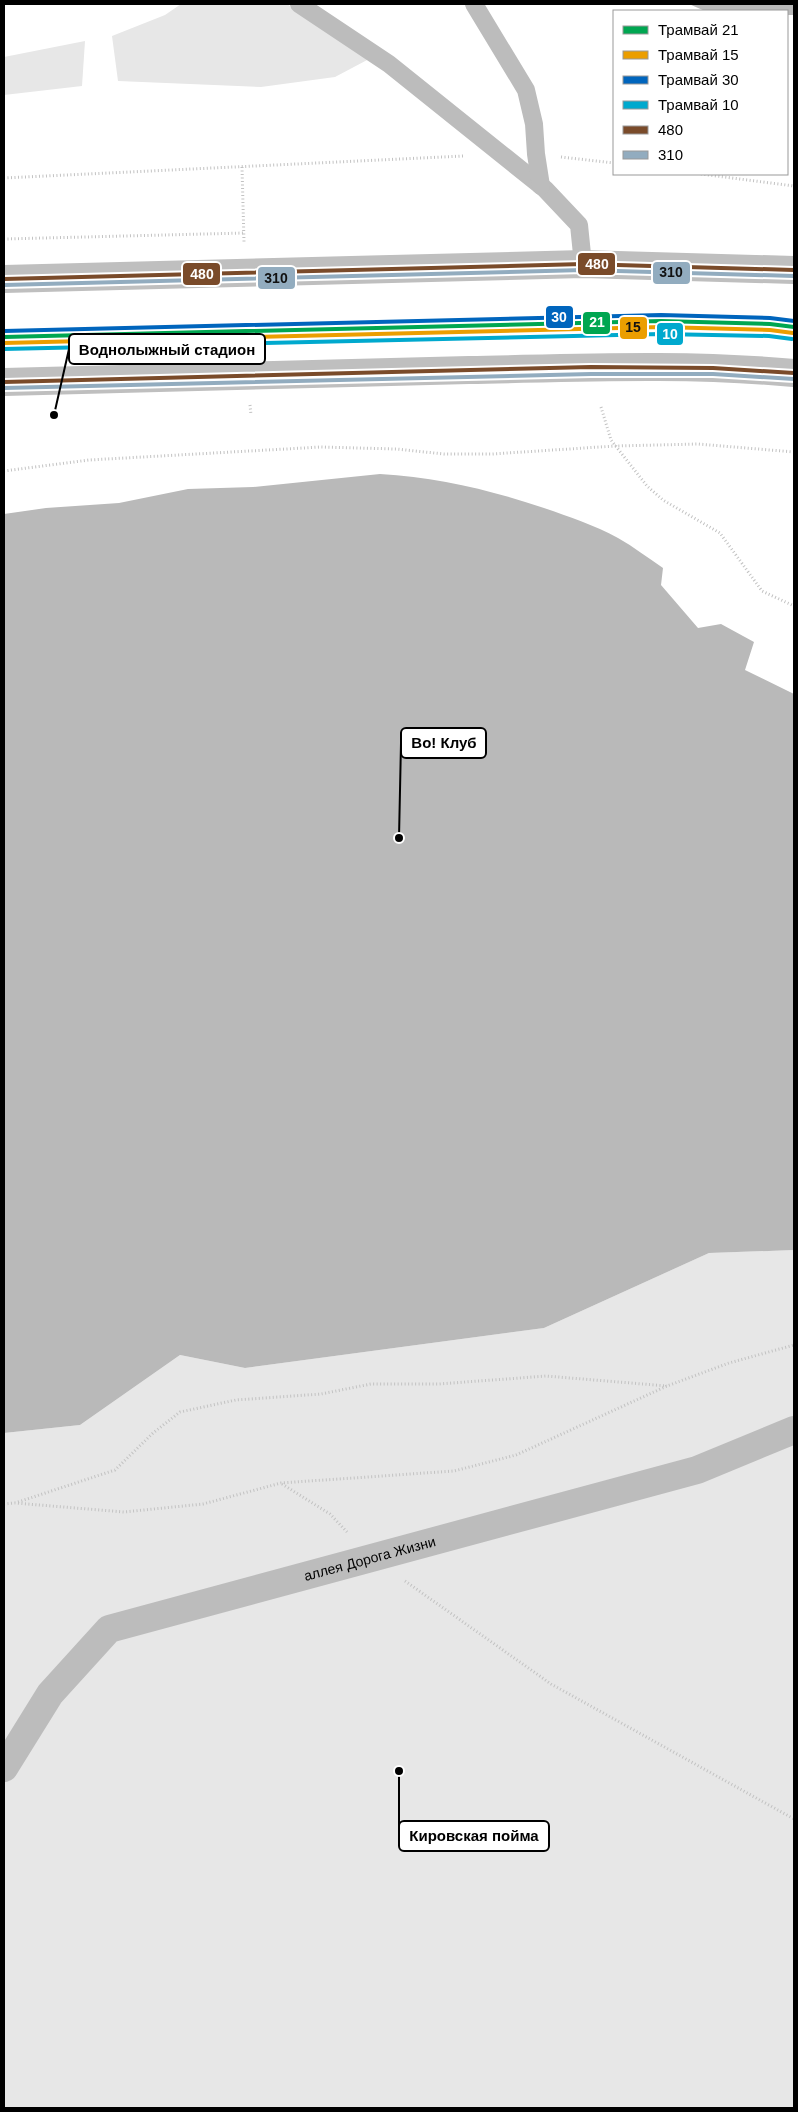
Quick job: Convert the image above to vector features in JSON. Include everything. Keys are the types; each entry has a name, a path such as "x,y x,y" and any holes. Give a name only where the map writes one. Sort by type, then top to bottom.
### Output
{"main road":[{"path":"4,279 583,264 794,270"},
{"path":"4,382 569,368 659,367 760,369 794,372"}],"street":[{"name":"аллея Дорога Жизни","path":"4,1768 50,1694 109,1629 697,1470 794,1430"}],"lane":[{"path":"299,4 389,64 541,186 579,225 583,264"},
{"path":"474,4 526,90 534,124 541,186"}],"path":[{"path":"4,178 500,154"},
{"path":"536,154 613,163"},
{"path":"242,167 244,242"},
{"path":"709,175 794,186"},
{"path":"4,239 244,233"},
{"path":"601,407 611,440 652,491 663,500 720,533 762,591 794,606"},
{"path":"4,471 89,460 321,447 396,449 444,454 492,454 615,446 698,444 794,452"},
{"path":"4,1504 16,1503 124,1512 203,1504 282,1483 454,1471 516,1455 668,1386 729,1362 794,1345"},
{"path":"16,1503 115,1470 153,1433 180,1412 236,1400 321,1394 371,1384 439,1384 546,1376 668,1386"},
{"path":"282,1483 330,1514 372,1558 550,1684 794,1819"}],"shaded area":[{"path":"181,4 287,4 369,59 335,77 261,87 118,81 112,36 165,15"},
{"path":"689,4 794,4 794,15 788,15 788,10 703,10"},
{"path":"85,41 82,86 4,95 4,57"},
{"path":"380,474 443,481 504,496 573,518 618,538 663,568 661,585 698,628 721,624 754,642 745,670 794,694 794,1250 709,1253 544,1328 245,1368 180,1355 80,1425 4,1433 4,514 46,508 119,503 188,489 253,487"},
{"path":"794,1250 794,2108 4,2108 4,1433 80,1425 180,1355 245,1368 544,1328 709,1253"}],"tram line":[{"name":"30","path":"4,331 661,315 770,318 794,321"},
{"name":"21","path":"4,337 661,321 770,324 794,327"},
{"name":"15","path":"4,343 661,327 770,330 793,333"},
{"name":"10","path":"4,349 661,334 769,336 792,339"}],"transit line":[{"name":"480","path":"4,279 583,264 794,270"},
{"name":"310","path":"4,285 583,270 794,276"},
{"name":"480","path":"4,382 591,367 713,368 794,373"},
{"name":"310","path":"4,388 591,374 713,374 794,379"}],"place":[{"name":"Воднолыжный стадион","path":"54,415"},
{"name":"Во! Клуб","path":"399,838"},
{"name":"Кировская пойма","path":"399,1771"}]}
